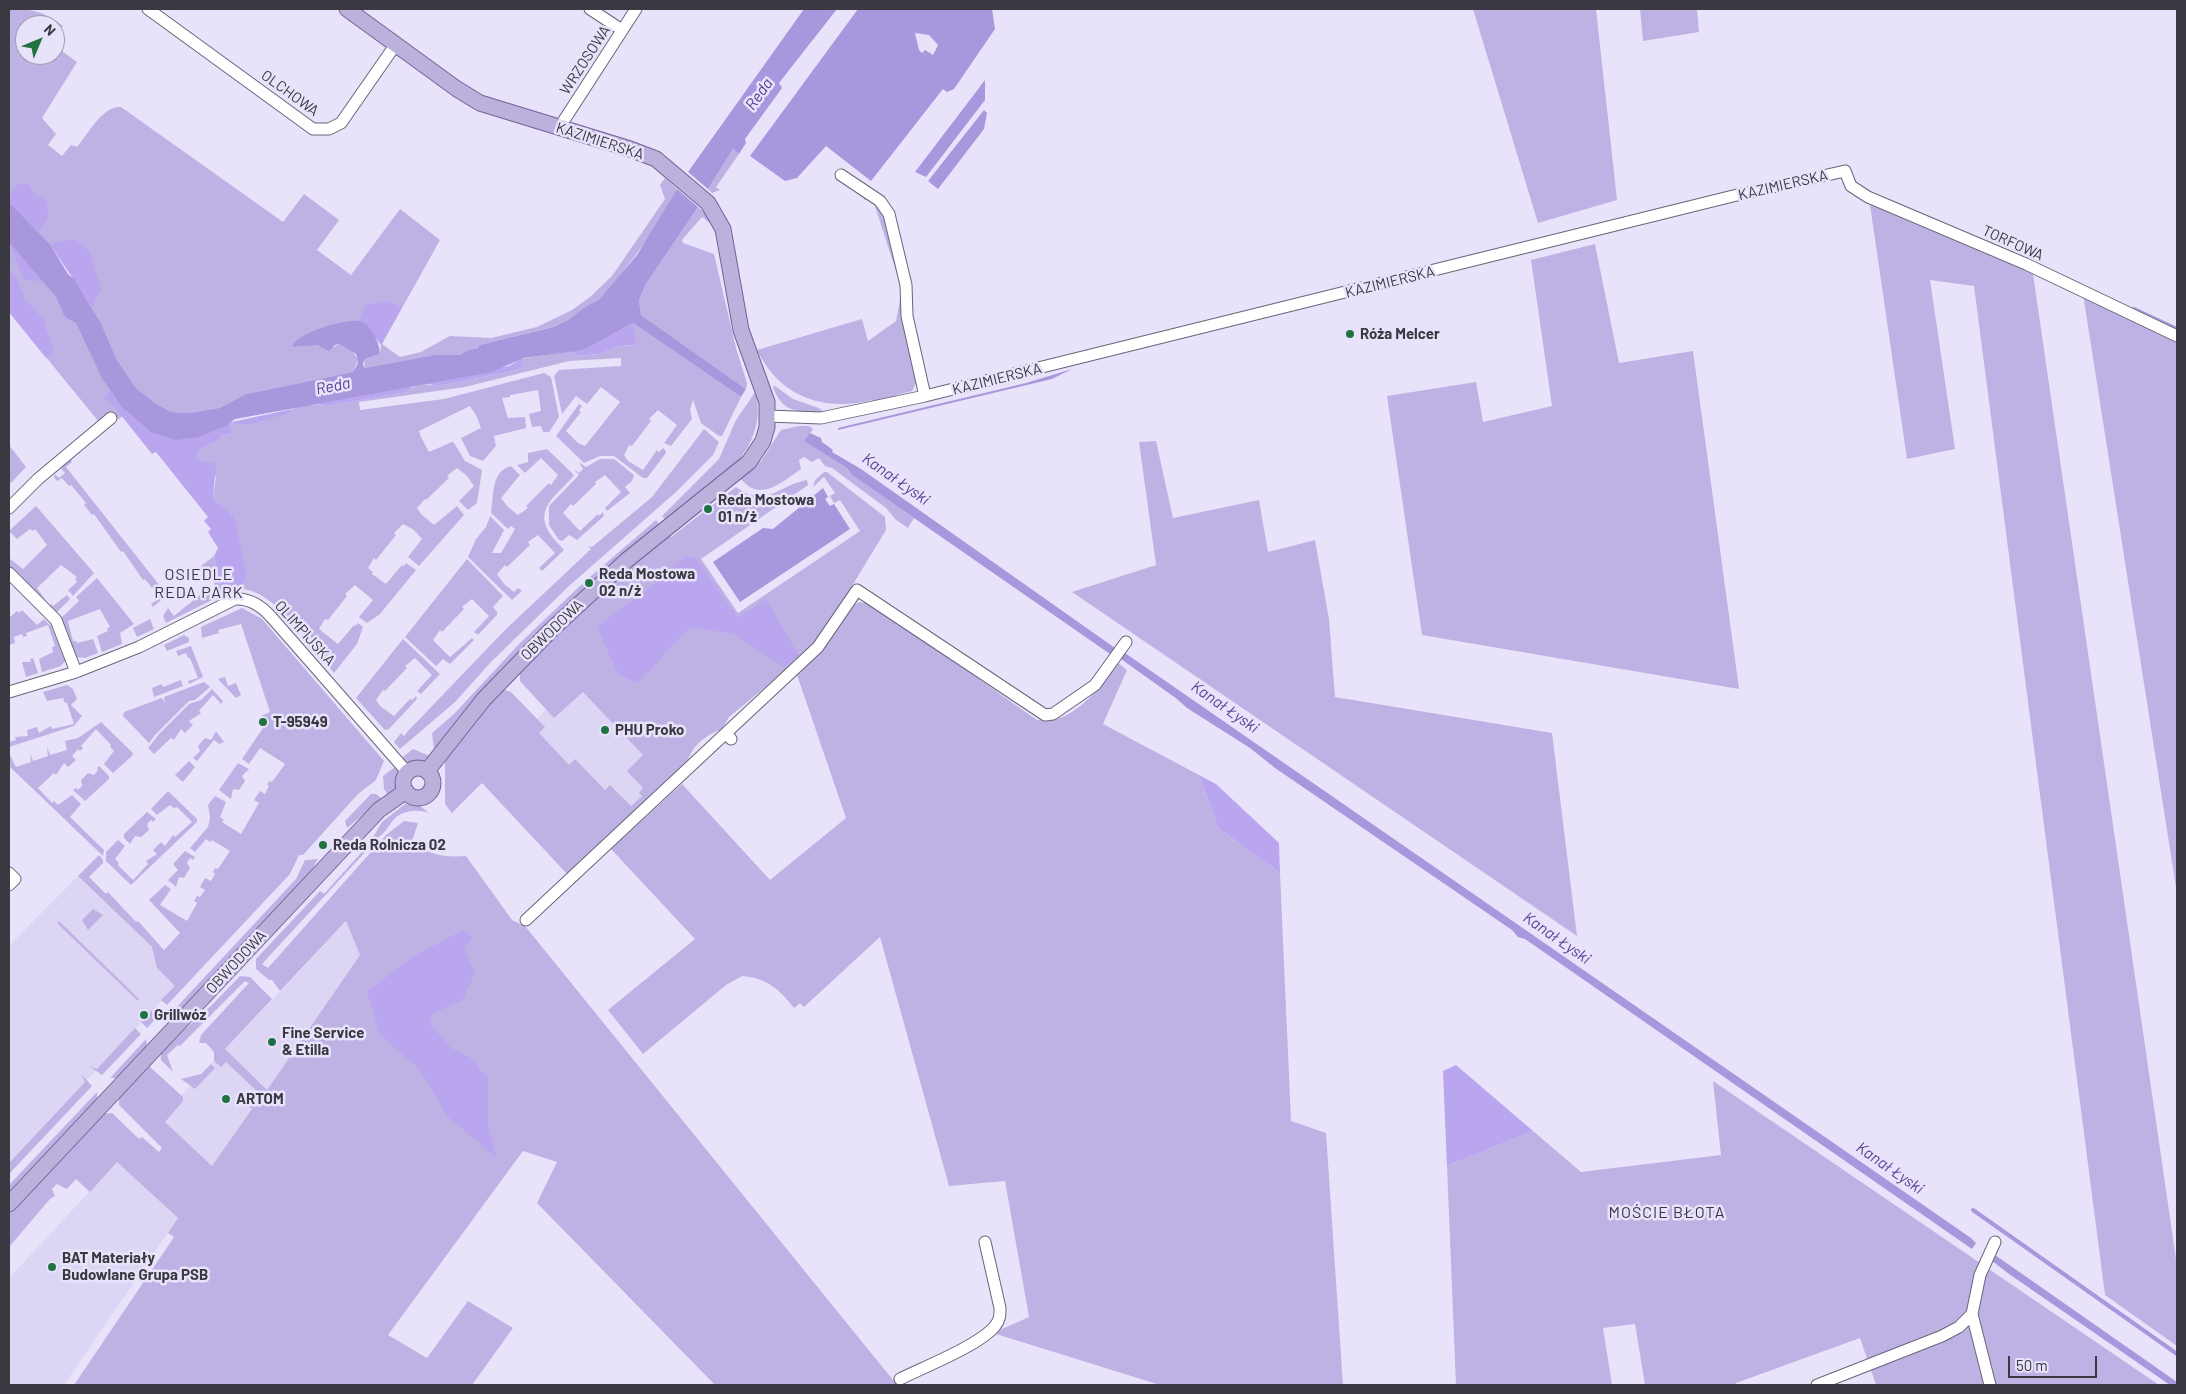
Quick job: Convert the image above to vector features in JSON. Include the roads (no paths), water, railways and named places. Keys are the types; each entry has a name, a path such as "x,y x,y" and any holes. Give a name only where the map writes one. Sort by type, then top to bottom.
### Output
{"main road":[{"name":"KAZIMIERSKA","path":"348,9 457,89 480,103 639,152 656,159 708,202 723,229 741,330 768,402 768,416"},
{"name":"OBWODOWA","path":"427,771 484,699 550,631 634,555 749,462 763,441 768,416"},
{"path":"416,768 427,771 432,782 427,794 413,796 406,791 403,781 407,772 416,768"},
{"name":"OBWODOWA","path":"9,1204 379,810 406,791"}],"street":[{"name":"OLCHOWA","path":"148,9 313,129 328,129 340,123 396,44"},
{"path":"590,9 622,30"},
{"name":"WRZOSOWA","path":"559,128 636,9"},
{"name":"TORFOWA","path":"1845,171 1851,186 1868,197 2026,264 2177,336"},
{"name":"KAZIMIERSKA","path":"768,416 820,418 925,396 1733,196 1845,171"},
{"path":"841,176 880,201 889,214 906,285 907,316 925,396"},
{"path":"9,508 38,479 111,418"},
{"path":"9,573 56,620 76,672"},
{"path":"526,920 728,736 818,647 857,590 1045,715 1053,714 1095,685 1126,642"},
{"name":"OLIMPIJSKA","path":"9,692 76,672 139,647 235,599 244,598 260,606 274,619 407,772"},
{"path":"9,872 15,879 9,885"},
{"path":"900,1379 965,1346 996,1325 1000,1316 1000,1308 985,1242"},
{"path":"1990,1385 1972,1314 1980,1275 1995,1242"},
{"path":"1817,1385 1942,1336 1959,1327 1972,1314"}],"water":[{"name":"Reda","path":"804,9 837,9 779,83 782,88 745,139 746,143 739,154 733,149 708,189 688,172"},
{"path":"858,9 992,9 995,29 954,89 947,92 943,89 871,181 826,146 797,178 785,181 750,156","holes":["915,33 929,35 938,45 933,55 925,50 922,53 919,50"]},
{"path":"985,80 985,100 926,177 915,172"},
{"path":"984,110 987,113 984,129 938,189 928,181"},
{"name":"Reda","path":"677,189 698,207 646,284 639,300 641,315 746,389 741,397 633,323 584,350 524,358 492,372 235,419 226,426 199,437 176,440 150,432 122,407 102,378 76,323 65,317 56,297 9,242 9,202 50,244 68,274 74,279 101,323 117,360 136,388 158,405 172,412 190,413 219,408 246,394 353,372 358,363 356,354 339,344 329,351 317,345 292,347 295,342 311,332 343,322 359,321 363,323 371,330 377,340 380,354 365,359 364,368 434,355 460,355 468,350 478,348 479,345 553,327 568,320 599,300 637,255"},
{"path":"1072,369 1052,379 838,430 838,428 1026,383"},
{"path":"810,433 821,438 822,442 833,450 832,452 861,469 1115,648 1110,654 852,475 847,468 804,441"},
{"path":"823,488 828,497 825,499 830,506 834,504 850,529 740,602 713,562 763,528 773,529"},
{"path":"1125,653 1971,1238 1976,1243 1972,1249 1525,939 1518,937 1512,930 1275,768 1250,748 1187,708 1121,659"},
{"path":"1995,1255 2177,1382 2177,1385 2170,1385 2009,1274 1991,1260"}],"waterway":[{"path":"2134,309 2177,329"},
{"path":"1973,1210 2177,1354"}],"place":[{"name":"Róża Melcer","path":"1350,334"},
{"name":"Reda Mostowa 01 n/ż","path":"708,509"},
{"name":"Reda Mostowa 02 n/ż","path":"589,583"},
{"name":"T-95949","path":"263,722"},
{"name":"PHU Proko","path":"605,730"},
{"name":"Reda Rolnicza 02","path":"323,845"},
{"name":"Grillwóz","path":"144,1015"},
{"name":"Fine Service & Etilla","path":"272,1042"},
{"name":"ARTOM","path":"226,1099"},
{"name":"BAT Materiały Budowlane Grupa PSB","path":"52,1267"}],"district":[{"name":"OSIEDLE REDA PARK","path":"199,584"},
{"name":"MOŚCIE BŁOTA","path":"1667,1213"}],"water label":[{"name":"Kanał Łyski","path":"896,479"},
{"name":"Kanał Łyski","path":"1225,707"},
{"name":"Kanał Łyski","path":"1557,938"},
{"name":"Kanał Łyski","path":"1890,1168"}]}
